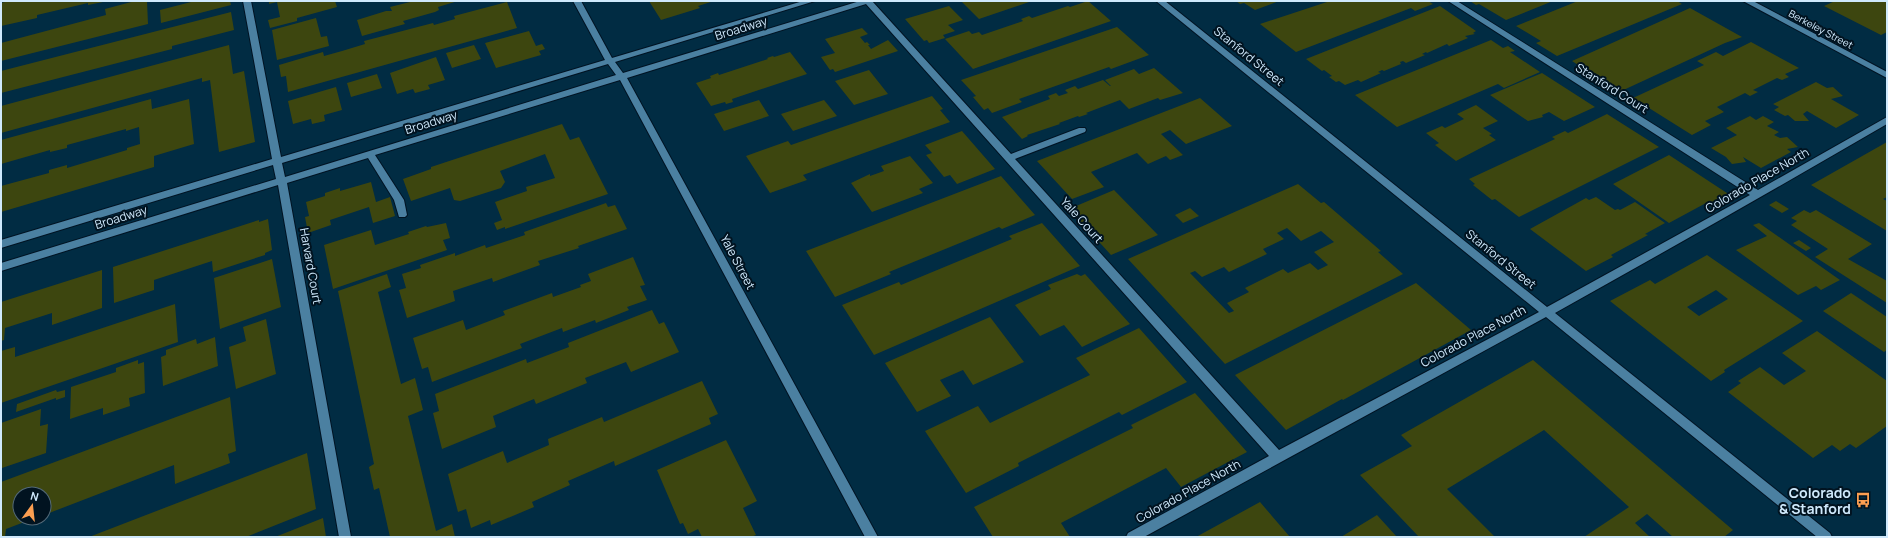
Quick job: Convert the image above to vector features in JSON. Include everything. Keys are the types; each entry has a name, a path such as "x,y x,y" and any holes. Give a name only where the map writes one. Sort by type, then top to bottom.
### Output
{"street":[{"name":"Harvard Court","path":"247,1 276,161 282,180 345,537"},
{"name":"Yale Street","path":"577,1 610,62 622,77 872,537"},
{"name":"Broadway","path":"1,244 811,1"},
{"name":"Broadway","path":"1,267 868,1"},
{"name":"Yale Court","path":"868,1 1277,456"},
{"name":"Stanford Street","path":"1160,1 1826,537"},
{"name":"Stanford Court","path":"1452,1 1758,195"},
{"name":"Berkeley Street","path":"1746,1 1887,75"},
{"name":"Colorado Place North","path":"1132,537 1277,456 1547,312 1758,195 1887,120"},
{"path":"1009,158 1082,130"},
{"path":"370,154 399,200 402,215"}],"building":[{"path":"9,1 103,2 88,5 88,3 37,15 37,18 1,26 1,3"},
{"path":"135,1 147,1 148,24 1,61 1,43 106,15 105,9"},
{"path":"195,1 230,1 231,5 161,23 160,10"},
{"path":"269,1 335,1 337,7 297,18 297,21 270,28 268,20 280,17 277,2 269,4"},
{"path":"414,1 458,1 438,7 439,10 435,12 403,21 405,24 362,36 357,20 386,11 392,11 390,7"},
{"path":"649,1 714,1 698,6 700,8 661,20"},
{"path":"1032,1 979,19 962,2"},
{"path":"1088,1 1111,21 973,69 945,39 969,31 972,34 979,32 982,35 1023,21 1021,19 1029,16 1032,18"},
{"path":"1236,1 1279,1 1255,10 1244,3 1240,4"},
{"path":"1330,1 1428,1 1433,4 1415,11 1411,8 1296,52 1260,24"},
{"path":"1470,1 1553,1 1506,20 1479,4 1476,5"},
{"path":"1578,1 1677,1 1682,4 1557,56 1536,43 1541,41 1516,26"},
{"path":"1835,1 1887,1 1887,32 1881,35 1824,6"},
{"path":"507,2 517,28 288,92 286,76 281,77 279,65 323,52 324,56 365,44 364,41 433,23 434,25 455,19 454,16"},
{"path":"949,6 963,20 948,25 955,31 943,35 945,38 929,43 927,40 924,41 905,19"},
{"path":"1440,6 1476,31 1473,33 1475,34 1465,36 1468,38 1449,46 1447,44 1427,53 1426,52 1422,54 1425,55 1406,63 1403,61 1400,62 1401,64 1384,71 1382,70 1378,72 1381,73 1361,82 1358,80 1345,85 1339,81 1336,82 1329,77 1332,76 1324,70 1322,71 1306,59"},
{"path":"1690,8 1742,37 1725,43 1617,93 1595,79 1598,78 1572,61"},
{"path":"231,12 234,30 172,46 172,49 1,93 1,71"},
{"path":"316,18 321,37 327,36 329,46 277,60 272,30"},
{"path":"1117,27 1149,55 1111,69 1109,67 1019,99 1022,102 992,113 988,108 984,110 973,97 976,96 961,80"},
{"path":"862,28 868,34 860,37 865,43 867,42 870,45 868,45 871,49 888,40 898,51 835,72 833,69 830,70 821,57 835,53 825,39"},
{"path":"529,31 536,46 542,44 545,49 539,51 541,55 496,68 485,43"},
{"path":"1491,40 1503,48 1508,46 1515,51 1510,52 1540,72 1504,88 1498,84 1397,127 1355,95"},
{"path":"1751,42 1799,68 1785,74 1789,77 1782,80 1777,78 1753,90 1758,92 1750,96 1745,93 1717,107 1724,112 1705,121 1711,125 1692,135 1633,98 1704,65 1697,61 1716,52 1723,56"},
{"path":"229,45 233,74 244,71 255,142 219,152 210,80 202,82 202,78 1,133 1,106"},
{"path":"474,45 481,59 452,68 446,53"},
{"path":"790,52 807,74 732,99 733,102 726,104 725,102 711,106 696,83 711,78 710,76 718,73 719,75 773,56 774,57"},
{"path":"436,57 445,80 428,85 430,89 415,93 413,89 397,94 390,73"},
{"path":"1154,68 1183,93 1160,100 1158,98 1129,109 1120,100 1086,113 1088,114 1078,116 1059,123 1060,124 1027,135 1028,136 1022,139 1002,117 1050,99 1048,96 1056,93 1059,96 1068,93 1065,90 1075,86 1078,89 1103,80 1111,86 1105,80 1134,69 1139,74"},
{"path":"869,70 888,94 854,105 835,81"},
{"path":"1542,73 1595,107 1564,121 1549,112 1542,115 1543,117 1528,121 1490,95"},
{"path":"377,74 382,88 351,97 347,83"},
{"path":"1816,82 1827,88 1833,87 1843,96 1831,99 1859,115 1836,128 1807,111 1803,114 1809,121 1795,121 1788,115 1785,116 1774,110 1779,107 1773,104"},
{"path":"336,87 342,110 324,115 325,121 312,124 311,119 293,124 288,101"},
{"path":"932,96 943,109 940,110 950,122 803,175 807,180 770,193 746,156 788,141 791,145"},
{"path":"1200,98 1232,126 1186,144 1170,130 1161,134 1183,155 1170,160 1166,156 1148,164 1137,153 1091,172 1104,187 1072,199 1037,161"},
{"path":"151,99 152,109 189,99 194,144 154,156 154,167 1,212 1,186 49,173 49,170 67,165 67,168 127,150 127,148 140,144 139,127 126,131 126,129 67,145 67,148 50,152 50,150 1,164 1,140"},
{"path":"759,100 769,116 724,131 714,114"},
{"path":"824,100 837,116 793,131 781,114"},
{"path":"1476,105 1498,121 1483,128 1492,134 1489,135 1496,140 1456,161 1435,145 1439,143 1426,133 1442,126 1445,128 1464,119 1457,114"},
{"path":"1607,114 1659,147 1519,217 1495,199 1492,200 1473,185 1475,184 1469,179 1555,139 1552,137 1565,131 1568,133"},
{"path":"1750,116 1756,120 1763,116 1774,122 1767,126 1779,132 1774,135 1780,138 1787,137 1798,147 1787,149 1791,152 1761,168 1743,157 1746,162 1732,164 1726,157 1711,148 1737,135 1726,128"},
{"path":"562,124 570,140 579,137 608,194 505,229 505,227 497,230 494,223 502,220 495,202 527,191 526,187 555,178 545,154 500,171 505,182 501,188 460,201 454,200 450,188 411,201 403,179 431,169 431,167"},
{"path":"962,131 995,169 957,184 950,175 944,177 926,155 932,153 925,145"},
{"path":"1887,142 1887,197 1883,199 1887,201 1887,231 1811,185"},
{"path":"1669,155 1733,197 1713,208 1706,203 1669,223 1613,184"},
{"path":"910,156 933,183 919,189 923,193 872,212 851,183 870,174 870,176 884,171 881,166"},
{"path":"1001,176 1035,215 1002,229 999,227 889,272 891,274 835,297 806,251"},
{"path":"371,182 376,202 390,197 395,216 373,223 369,207 330,220 331,225 308,233 305,217 309,216 306,202 325,196 325,193 340,188 340,191"},
{"path":"1298,184 1321,203 1324,202 1381,251 1378,252 1403,274 1225,364 1128,259","holes":["1287,228 1301,241 1321,231 1334,242 1314,252 1328,265 1318,270 1310,263 1288,273 1283,269 1245,288 1249,292 1227,303 1234,311 1229,313 1190,273 1195,271 1202,277 1224,267 1229,272 1267,254 1263,249 1284,239 1277,233"]},
{"path":"1114,190 1158,235 1111,255 1069,209"},
{"path":"1596,197 1615,210 1620,210 1635,202 1665,223 1645,234 1648,235 1611,255 1613,257 1586,271 1530,229 1586,198 1589,200"},
{"path":"1776,201 1789,209 1782,213 1769,205"},
{"path":"606,203 608,207 615,205 627,229 578,246 579,248 538,261 540,265 493,282 492,278 453,291 455,301 407,318 399,290 406,288 402,274 421,268 420,265 455,253 455,256 485,245 486,248 525,235 524,232"},
{"path":"1190,208 1199,216 1183,223 1175,215"},
{"path":"1804,210 1810,213 1816,210 1872,244 1848,259 1887,281 1887,303 1815,257 1828,249 1791,225 1797,221 1791,218"},
{"path":"268,219 272,250 265,253 265,255 213,272 212,261 154,280 154,290 114,303 113,267 259,220 259,222"},
{"path":"446,223 450,238 443,240 447,250 333,289 324,245 371,230 375,245 409,234 408,232 426,226"},
{"path":"1042,223 1080,266 874,355 842,305 899,282 901,285 1012,239 1009,236"},
{"path":"1759,223 1840,280 1821,290 1816,286 1798,295 1736,250 1767,236 1753,225"},
{"path":"1799,240 1811,248 1806,251 1793,243"},
{"path":"1707,255 1803,321 1724,370 1725,372 1711,381 1610,301 1650,280 1655,284","holes":["1716,290 1728,299 1699,316 1687,307"]},
{"path":"633,257 645,285 640,286 647,300 627,307 629,310 596,323 595,320 563,332 562,328 520,344 522,348 432,382 428,367 422,369 413,338 463,320 466,330 505,315 503,311 552,293 553,297 581,287 580,285 591,281 588,274"},
{"path":"272,259 281,307 220,329 214,278"},
{"path":"102,270 102,308 52,325 52,313 5,328 4,340 1,341 1,302"},
{"path":"387,274 391,287 378,292 401,384 415,378 423,410 408,416 436,531 452,524 455,537 390,537 379,488 374,490 369,467 374,464 338,291"},
{"path":"1077,274 1081,276 1085,274 1130,324 1082,347 1064,325 1040,336 1015,305 1051,289 1048,285"},
{"path":"1416,283 1471,330 1286,430 1235,375"},
{"path":"1851,293 1887,317 1887,350 1884,352 1823,311"},
{"path":"175,304 178,342 1,403 1,351 15,347 15,357"},
{"path":"652,310 659,324 664,322 679,352 631,372 626,362 585,378 587,383 536,404 534,399 493,416 496,427 442,449 433,413 439,411 435,394 526,359 527,363 569,347 568,343"},
{"path":"990,317 1024,362 973,385 963,370 940,380 951,396 917,412 885,363"},
{"path":"266,319 276,374 236,389 229,347 246,341 243,327"},
{"path":"1139,328 1187,382 1122,415 1119,412 1018,463 1019,466 966,493 925,431 978,406 990,423 1090,375 1076,358"},
{"path":"1817,331 1887,381 1887,426 1856,448 1850,444 1840,451 1832,445 1813,458 1728,392 1741,383 1738,381 1760,367 1784,385 1806,371 1782,353"},
{"path":"215,337 218,366 163,386 161,357 166,355 166,350 196,339 197,344"},
{"path":"138,360 138,364 144,362 145,393 129,398 130,406 103,415 103,408 70,419 71,387 116,372 116,368"},
{"path":"1533,360 1733,530 1724,537 1673,537 1647,514 1635,523 1650,537 1584,537 1629,507 1544,430 1447,489 1495,537 1419,537 1360,475 1412,446 1401,435"},
{"path":"702,381 718,414 709,418 711,424 615,466 614,461 568,481 570,485 532,502 534,507 491,525 490,520 471,528 466,509 458,512 448,474 503,451 507,463 549,445 548,439 602,417 604,422"},
{"path":"56,390 57,392 65,390 65,397 56,400 56,398 16,412 17,404"},
{"path":"1195,393 1247,452 1181,487 1166,468 1061,523 1070,537 993,537 974,507 1133,428 1131,425"},
{"path":"230,397 236,451 228,454 230,463 175,484 174,465 52,512 52,486 12,486 12,526 14,526 6,529 5,537 1,537 1,482"},
{"path":"41,409 40,426 48,424 46,453 2,468 1,423"},
{"path":"726,440 757,501 743,508 756,535 751,537 702,537 698,529 688,534 683,523 680,524 657,470"},
{"path":"307,453 316,509 246,537 89,537"},
{"path":"1260,502 1290,537 1196,537"},
{"path":"1377,515 1397,537 1341,537"},
{"path":"323,518 326,537 275,537"}],"place":[{"name":"Colorado & Stanford","path":"1863,500"}]}
